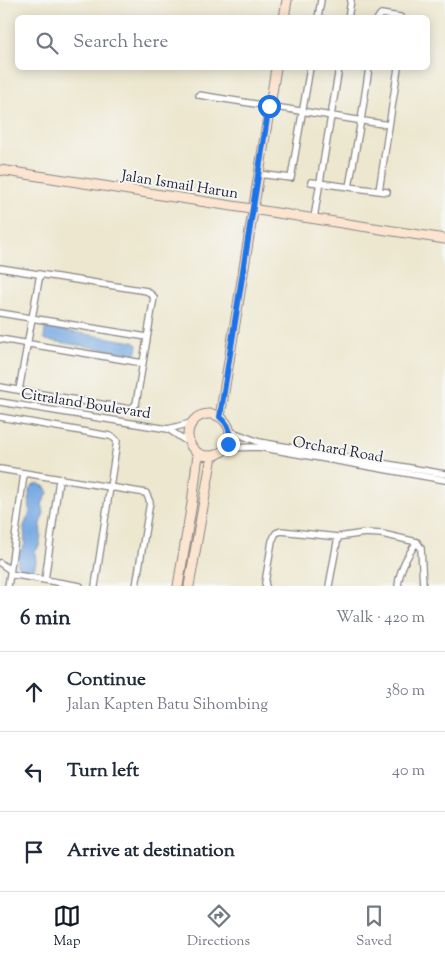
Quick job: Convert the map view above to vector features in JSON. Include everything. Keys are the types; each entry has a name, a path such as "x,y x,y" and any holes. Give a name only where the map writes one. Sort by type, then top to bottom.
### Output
{"street":[{"path":"284,15 287,0"},
{"path":"318,15 321,0"},
{"path":"348,15 351,0"},
{"path":"220,417 276,70"},
{"path":"258,174 291,178 310,70"},
{"path":"314,218 339,70"},
{"path":"349,187 369,70"},
{"path":"379,191 398,70"},
{"path":"199,95 389,124"},
{"name":"Jalan Ismail Harun","path":"0,170 445,239"},
{"path":"311,182 387,192"},
{"path":"0,268 147,291 154,297 136,404 130,409 0,387"},
{"path":"19,390 40,274"},
{"path":"0,313 147,337"},
{"path":"0,338 143,363"},
{"name":"Citraland Boulevard","path":"0,402 168,429 191,423"},
{"path":"204,414 220,417 230,431 230,440 226,448 212,456 198,454 189,443 188,432 191,423 204,414"},
{"path":"0,417 114,438 117,446 95,586"},
{"name":"Citraland Boulevard","path":"168,429 189,443"},
{"name":"Orchard Road","path":"230,431 259,442 445,474"},
{"name":"Orchard Road","path":"226,448 258,447 445,480"},
{"path":"178,586 192,504 198,454"},
{"path":"189,586 212,456"},
{"path":"0,469 146,493 150,502 136,586"},
{"path":"8,586 24,474"},
{"path":"45,580 59,480"},
{"path":"266,586 272,541 276,533 282,531 338,537 365,533 382,534 417,542 421,548 423,586"},
{"path":"329,586 338,537"},
{"path":"398,586 399,573 405,558 417,542"},
{"path":"0,563 10,572 80,586"}],"water":[{"path":"48,328 134,342 138,345 137,352 133,354 46,340 44,338 45,330"},
{"path":"39,484 45,487 48,493 42,504 44,513 40,523 41,536 39,546 35,552 36,562 34,569 25,571 18,566 17,557 25,544 24,526 30,512 29,490 34,485"}],"route":[{"path":"228,444 230,431 220,417 269,106"}]}
